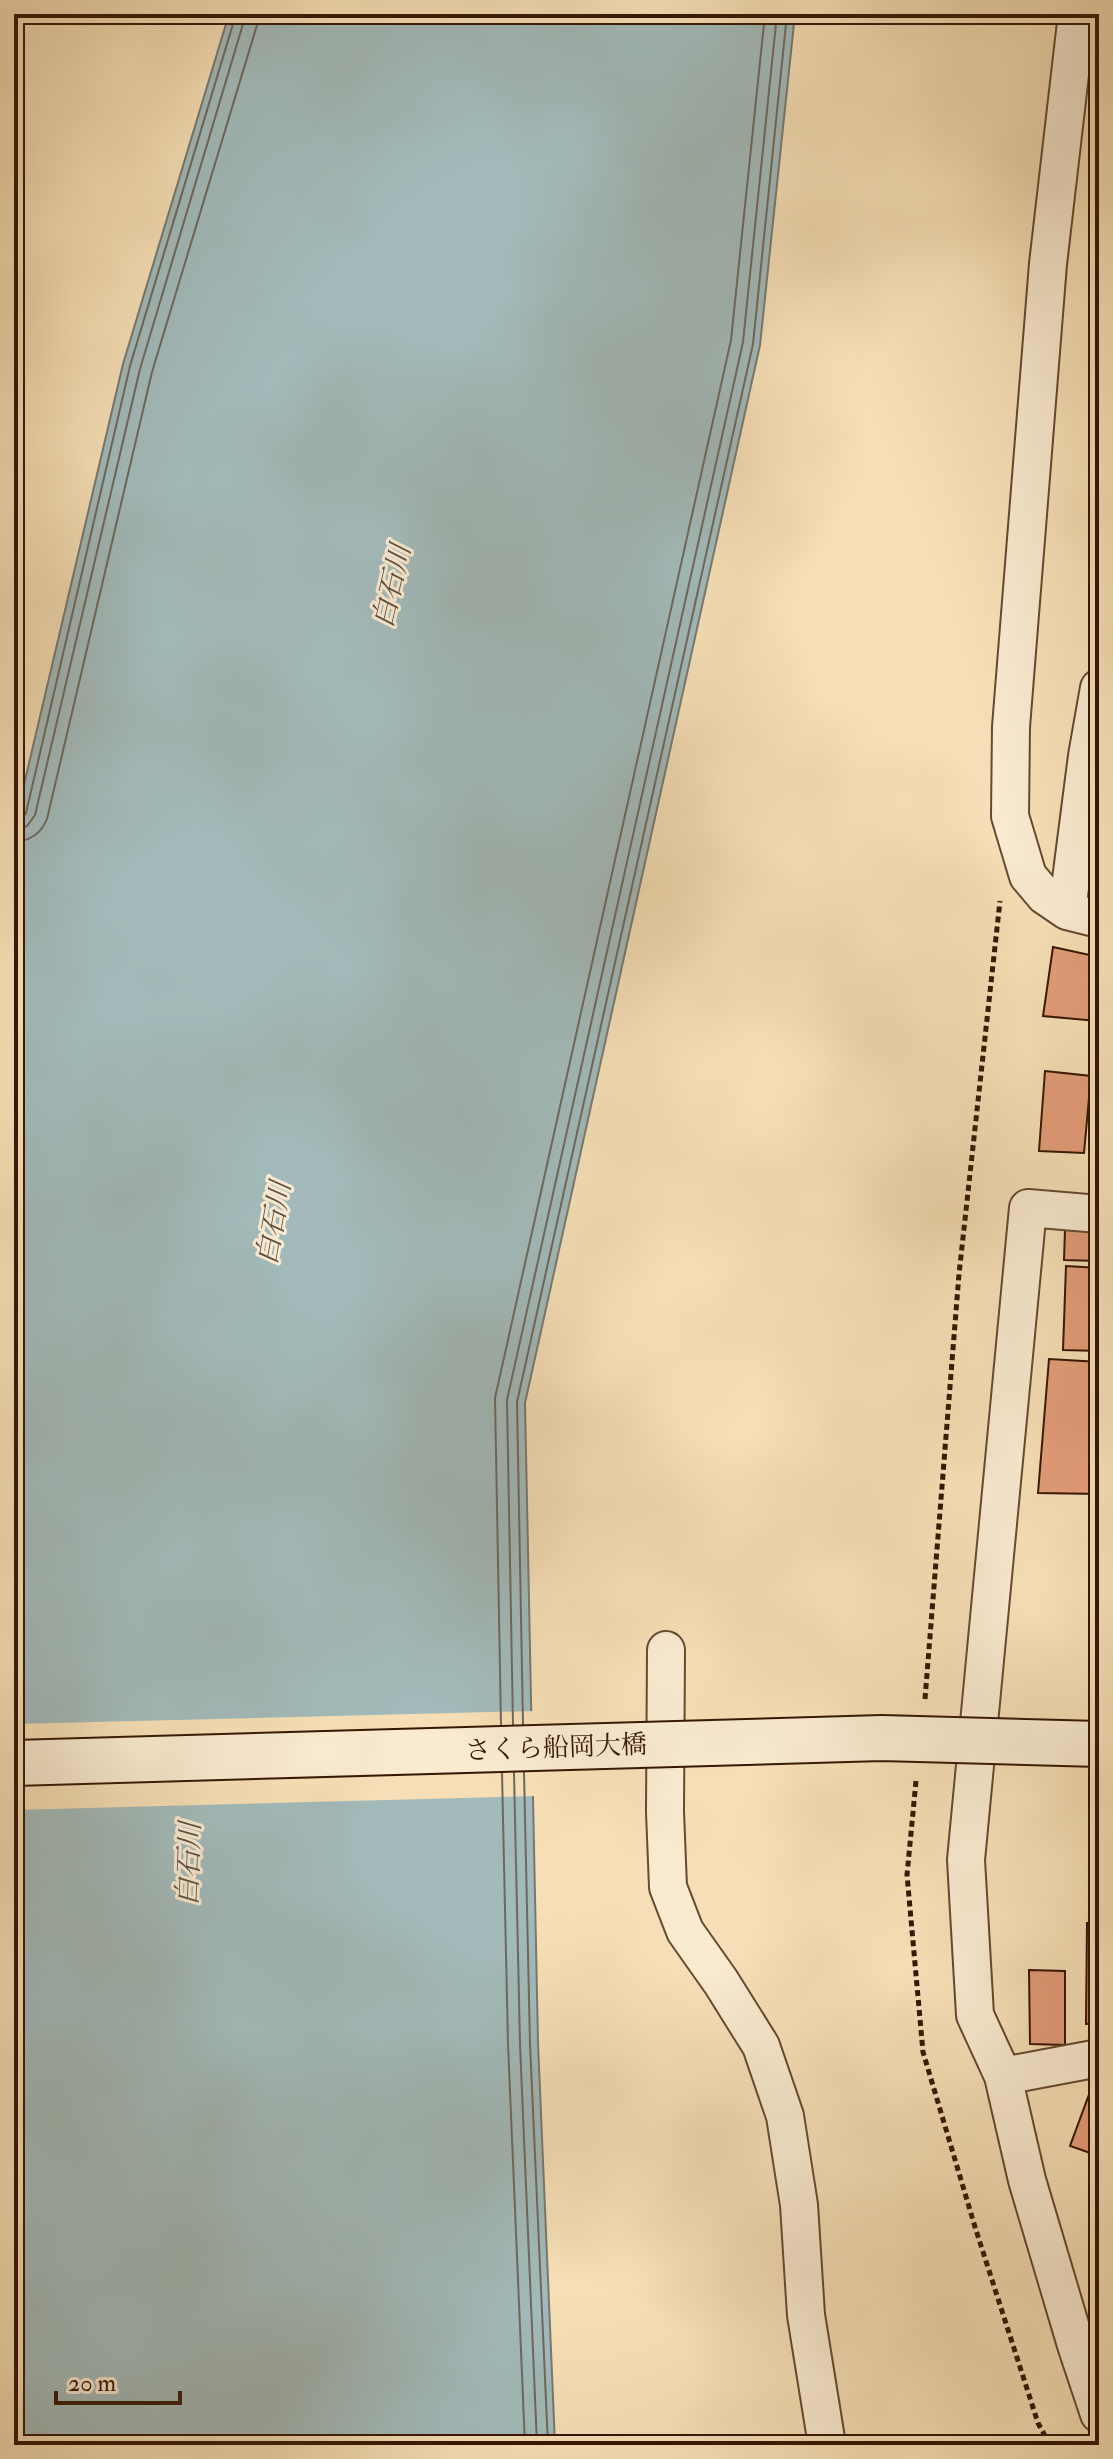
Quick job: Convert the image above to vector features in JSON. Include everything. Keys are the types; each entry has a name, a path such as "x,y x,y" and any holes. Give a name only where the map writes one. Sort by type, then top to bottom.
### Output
{"main road":[{"name":"さくら船岡大橋","path":"14,1763 882,1738 1099,1744"}],"street":[{"path":"1077,14 1048,264 1011,727 1010,816 1028,876 1045,896 1083,915 1087,756 1099,688"},
{"path":"1099,1214 1028,1208 966,1860 975,2015 1003,2076 1027,2180 1099,2414"},
{"path":"666,1650 668,1887 685,1931 761,2046 785,2116 799,2205 806,2315 827,2445"},
{"path":"1003,2076 1099,2058"}],"water":[{"name":"白石川","path":"229,14 795,14 760,345 525,1403 538,2043 555,2445 14,2445 14,827 123,364"}],"pier":[{"path":"535,1711 537,1796 14,1810 14,1724"}],"building":[{"path":"1053,947 1099,957 1097,1021 1043,1016"},
{"path":"1045,1071 1091,1076 1084,1153 1039,1151"},
{"path":"1065,1229 1099,1233 1099,1261 1064,1260"},
{"path":"1066,1266 1099,1268 1099,1351 1063,1350"},
{"path":"1049,1359 1099,1362 1099,1494 1038,1493"},
{"path":"1087,1923 1099,1923 1099,2023 1086,2024"},
{"path":"1029,1970 1065,1971 1065,2045 1030,2044"},
{"path":"1099,2074 1099,2156 1070,2146"}]}
